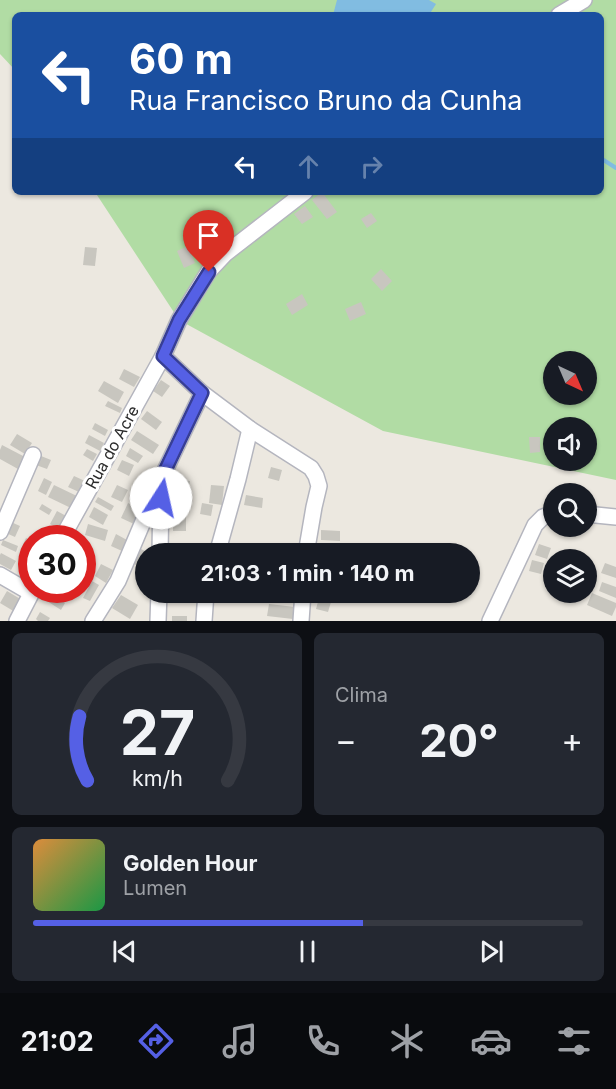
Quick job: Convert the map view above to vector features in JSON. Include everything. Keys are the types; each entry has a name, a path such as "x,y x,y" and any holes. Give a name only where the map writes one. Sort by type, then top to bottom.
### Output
{"street":[{"path":"564,12 584,0"},
{"name":"Rua do Acre","path":"69,525 163,356 179,320 209,272 225,254 301,195"},
{"path":"163,356 202,393 250,429 311,468 319,486 308,543"},
{"path":"93,621 118,580 161,479 202,393"},
{"path":"220,543 250,429"},
{"path":"0,532 33,455"},
{"path":"160,543 161,479"},
{"path":"597,515 616,517"},
{"path":"490,621 535,525 543,519"},
{"path":"0,575 18,584"},
{"path":"17,621 26,603"},
{"path":"158,621 159,603"},
{"path":"204,621 205,603"},
{"path":"301,621 302,603"}],"green space":[{"path":"0,0 616,0 616,480 573,471 597,471 597,417 543,417 543,465 383,431 179,320 97,195 604,195 604,12 12,12 12,67 0,54"}],"water":[{"path":"337,0 429,0 436,4 431,12 334,12"}],"building":[{"path":"318,195 324,195 337,212 327,219 312,200"},
{"path":"305,206 313,217 302,224 294,214"},
{"path":"371,213 377,221 367,228 361,219"},
{"path":"188,246 195,263 184,268 177,251"},
{"path":"85,247 97,248 95,266 83,265"},
{"path":"381,269 392,281 382,291 371,279"},
{"path":"302,294 308,305 292,315 286,304"},
{"path":"361,302 366,314 350,321 345,309"},
{"path":"124,369 140,377 134,387 119,379"},
{"path":"161,380 170,386 162,397 153,391"},
{"path":"104,381 124,392 118,403 98,391"},
{"path":"108,401 122,408 120,413 105,406"},
{"path":"147,411 162,422 156,430 141,419"},
{"path":"95,423 108,430 105,436 92,429"},
{"path":"137,431 159,445 153,454 131,440"},
{"path":"17,434 32,443 25,454 10,445"},
{"path":"89,435 104,443 100,451 85,443"},
{"path":"529,437 540,437 540,452 530,453"},
{"path":"2,445 25,457 18,469 0,459"},
{"path":"130,448 143,456 138,463 126,456"},
{"path":"87,449 97,454 93,461 83,455"},
{"path":"41,456 51,460 47,469 36,465"},
{"path":"122,460 134,465 129,476 117,470"},
{"path":"271,467 282,470 279,481 268,478"},
{"path":"74,476 85,481 79,492 68,487"},
{"path":"44,478 52,482 46,495 38,491"},
{"path":"176,479 190,481 188,493 174,491"},
{"path":"145,480 151,484 142,498 137,494"},
{"path":"54,485 79,497 73,509 48,497"},
{"path":"117,485 128,490 122,502 111,497"},
{"path":"211,485 224,486 222,505 209,503"},
{"path":"246,495 263,498 262,508 244,505"},
{"path":"98,497 114,506 111,511 95,502"},
{"path":"174,499 188,499 188,511 174,511"},
{"path":"128,503 141,509 134,524 121,518"},
{"path":"202,503 213,505 211,516 200,514"},
{"path":"42,504 52,510 49,515 39,509"},
{"path":"94,507 108,515 103,525 89,517"},
{"path":"57,511 68,517 64,525 50,524"},
{"path":"173,517 186,517 186,531 173,531"},
{"path":"11,522 18,525 15,537 6,533"},
{"path":"96,526 108,530 105,541 96,538"},
{"path":"321,530 340,531 340,541 321,540"},
{"path":"116,534 127,540 122,551 111,546"},
{"path":"3,540 18,546 16,552 1,545"},
{"path":"539,544 551,548 543,549 543,558 535,555"},
{"path":"1,553 16,561 11,570 0,564"},
{"path":"532,560 543,563 541,574 529,571"},
{"path":"605,563 616,567 616,578 601,573"},
{"path":"101,564 113,570 106,583 96,577"},
{"path":"602,582 616,587 616,598 599,591"},
{"path":"7,591 18,598 18,603 20,603 15,612 0,603"},
{"path":"121,595 138,605 130,619 112,608"},
{"path":"597,595 616,603 616,607 612,616 587,605 597,603"},
{"path":"50,603 65,603 61,610"},
{"path":"318,603 331,603 328,612 316,609"},
{"path":"269,604 295,607 293,619 267,616"},
{"path":"40,612 50,618 48,621 36,619"},
{"path":"172,616 187,616 187,621 172,621"}],"waterway":[{"path":"604,160 616,168"}],"route":[{"path":"161,498 161,479 202,393 163,356 179,320 195,291 209,272"}]}
